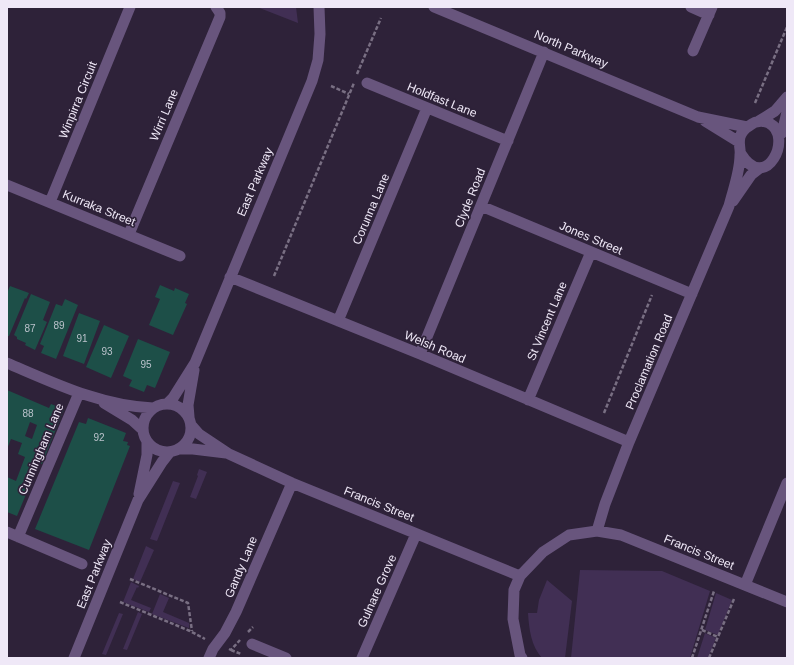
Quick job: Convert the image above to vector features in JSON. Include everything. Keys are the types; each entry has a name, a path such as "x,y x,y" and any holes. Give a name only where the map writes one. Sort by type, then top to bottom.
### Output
{"street":[{"name":"Winpirra Circuit","path":"50,202 130,7"},
{"name":"Wirri Lane","path":"129,234 220,17 220,12 216,7"},
{"name":"East Parkway","path":"167,404 174,398 195,363 312,81 318,60 320,34 319,7"},
{"path":"691,7 710,11 693,52"},
{"name":"North Parkway","path":"440,8 698,117 739,142"},
{"name":"Clyde Road","path":"420,354 544,52"},
{"name":"Holdfast Lane","path":"367,83 508,141"},
{"path":"759,122 772,124 782,133 786,145 781,161 760,168 749,164 741,154 739,142 741,134 746,127 759,122 775,111 787,97"},
{"name":"Corunna Lane","path":"338,321 427,108"},
{"path":"782,133 787,112"},
{"name":"North Parkway","path":"698,117 746,127"},
{"name":"Proclamation Road","path":"597,531 605,504 629,442 729,206 741,154"},
{"name":"Proclamation Road","path":"729,206 751,175 760,168"},
{"name":"Kurraka Street","path":"7,185 180,256"},
{"name":"Jones Street","path":"481,206 692,294"},
{"name":"St Vincent Lane","path":"528,400 591,252"},
{"name":"Welsh Road","path":"230,277 420,354 629,442"},
{"path":"7,363 94,398 137,408 153,408 167,404 180,407 190,421 190,439 180,449 169,453 157,451 147,442 143,430 145,418 153,408"},
{"name":"East Parkway","path":"190,421 188,405 195,363"},
{"name":"Cunningham Lane","path":"18,537 79,393"},
{"path":"94,398 132,420 143,430"},
{"name":"Francis Street","path":"190,421 199,434 229,454 292,483 520,576"},
{"name":"East Parkway","path":"138,500 147,455 147,442"},
{"name":"Francis Street","path":"180,449 192,449 229,454"},
{"name":"East Parkway","path":"74,658 138,500 169,453"},
{"name":"Gandy Lane","path":"209,658 236,612 292,483"},
{"path":"745,585 787,483"},
{"name":"Francis Street","path":"522,658 520,655 513,619 514,590 520,576 543,552 569,536 597,531 621,535 787,602"},
{"path":"7,532 82,564"},
{"name":"Gulnare Grove","path":"362,658 416,534"},
{"path":"252,644 286,658"}],"path":[{"path":"274,276 381,18"},
{"path":"755,103 787,27"},
{"path":"331,86 349,94"},
{"path":"604,413 652,295"},
{"path":"130,579 188,602 192,631"},
{"path":"692,658 714,591"},
{"path":"709,658 734,599"},
{"path":"120,602 192,631 206,639"},
{"path":"702,630 718,637"},
{"path":"230,650 241,654"}],"shaded area":[{"path":"257,7 296,7 298,23"},
{"path":"199,469 207,472 196,499 190,497"},
{"path":"173,481 180,483 157,541 150,539"},
{"path":"146,546 154,550 140,582 133,579"},
{"path":"580,570 662,571 710,591 690,658 571,658"},
{"path":"547,580 572,601 565,658 542,658 535,648 531,637 528,613 537,613 539,600"},
{"path":"131,582 139,586 138,588 137,587 131,600 151,608 149,612 123,602"},
{"path":"716,593 732,600 718,635 705,630"},
{"path":"160,594 169,598 163,612 189,623 189,628 152,614"},
{"path":"138,612 142,614 127,650 123,649"},
{"path":"119,613 123,614 106,655 102,654"},
{"path":"705,633 716,638 708,658 697,658"}],"building":[{"path":"160,285 174,291 175,288 189,294 185,303 187,304 173,335 149,325 160,299 155,297"},
{"path":"10,286 29,293 26,299 25,298 9,336 7,336 7,293"},
{"path":"31,294 50,302 43,320 47,322 35,350 25,345 26,343 17,339 14,335"},
{"path":"65,299 78,305 56,359 41,353 44,346 40,344 56,304 62,306"},
{"path":"79,313 100,321 84,364 63,356"},
{"path":"104,325 129,336 111,378 86,367"},
{"path":"138,339 170,352 155,388 147,385 144,392 129,386 132,380 123,376"},
{"path":"7,390 49,408 51,404 64,409 42,464 39,463 17,516 7,512 7,477 16,481 25,457 18,454 22,443 11,439 7,449","holes":["30,422 37,425 32,439 25,436"]},
{"path":"88,418 126,433 123,441 128,442 127,445 130,446 89,550 35,529 79,422 86,424"}]}
